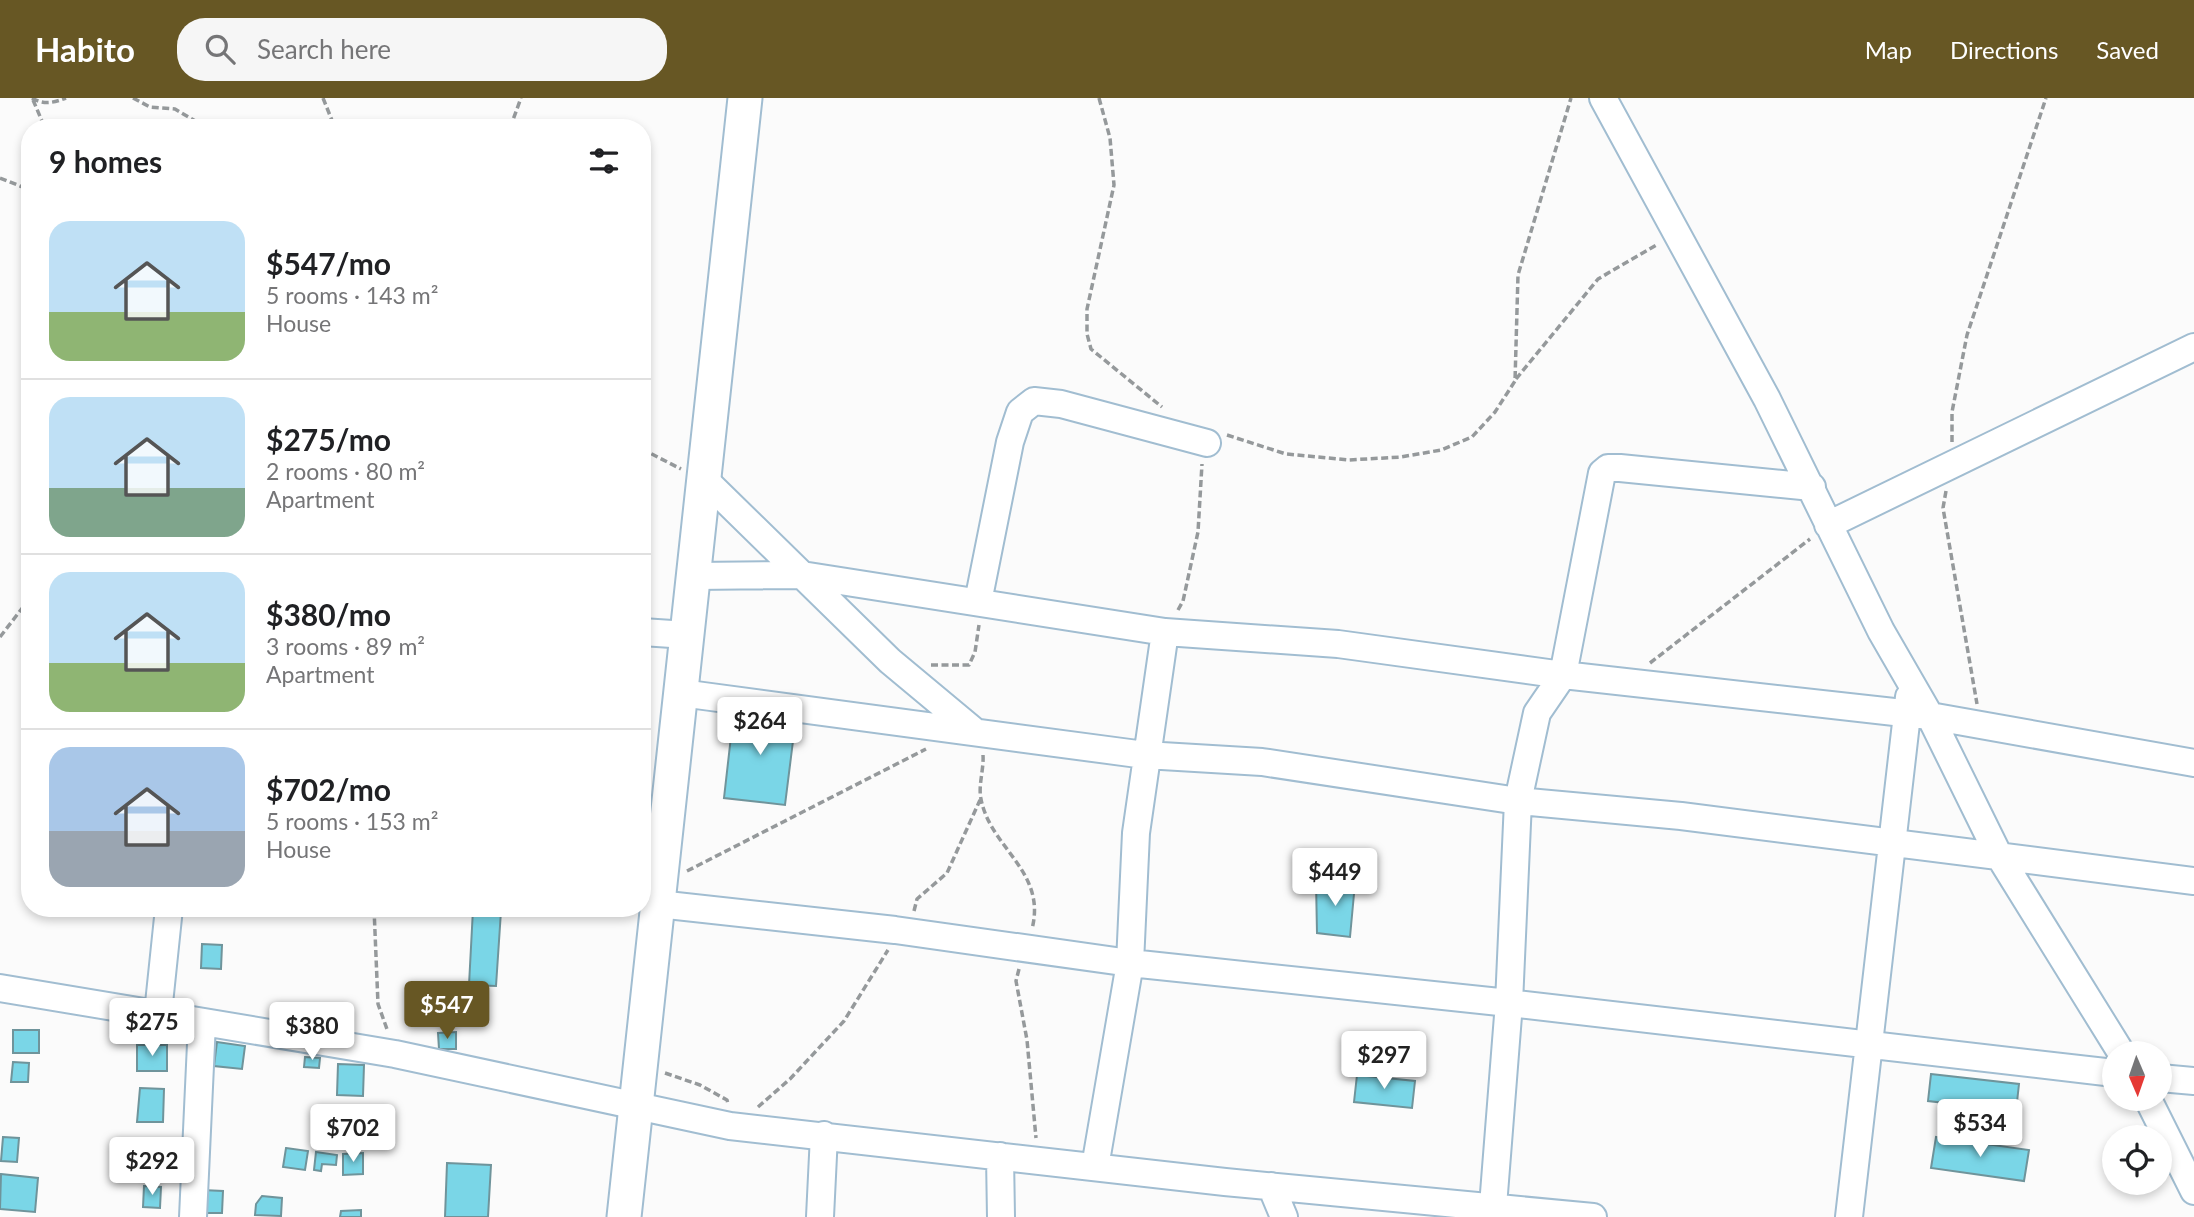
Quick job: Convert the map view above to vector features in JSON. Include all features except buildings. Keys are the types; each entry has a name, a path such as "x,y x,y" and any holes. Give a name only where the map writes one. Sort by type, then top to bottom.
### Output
{"main road":[{"path":"624,1217 745,98"}],"street":[{"path":"1603,98 1812,488 1911,684 1919,715 1998,853 2114,1041"},
{"path":"1828,524 2194,347"},
{"path":"978,602 1010,442 1020,412 1034,401 1061,404 1207,443"},
{"path":"1493,1206 1509,1003 1518,801 1537,713 1563,675 1599,482 1608,468 1812,488"},
{"path":"705,481 891,661 974,731"},
{"path":"694,576 802,575 1165,632 1338,644 1563,675 1628,680 1919,715 2194,763"},
{"path":"1095,1167 1130,963 1136,833 1145,755 1165,632"},
{"path":"651,633 687,635"},
{"path":"1515,667 1537,713"},
{"path":"681,693 1145,755 1262,762 1518,801 1681,816 1892,845 1998,853 2194,881"},
{"path":"1849,1217 1892,845 1919,715"},
{"path":"659,895 1130,963 1509,1003 2102,1072"},
{"path":"158,1013 168,917"},
{"path":"0,988 395,1054 742,1128 1271,1186 1594,1217"},
{"path":"192,1217 202,1023"},
{"path":"2172,1079 2194,1081"},
{"path":"2154,1111 2194,1191"},
{"path":"820,1217 824,1135"},
{"path":"1000,1156 1001,1217"},
{"path":"1271,1186 1284,1217"}],"path":[{"path":"32,98 54,103 66,98"},
{"path":"32,98 41,119"},
{"path":"133,98 150,107 175,108 192,119"},
{"path":"323,98 331,119"},
{"path":"513,119 521,98"},
{"path":"1099,98 1111,138 1114,185 1087,309 1087,334 1091,349 1165,409"},
{"path":"1515,381 1518,275 1571,98"},
{"path":"1981,725 1943,508 1952,465 1952,412 1967,335 2046,98"},
{"path":"0,178 21,186"},
{"path":"1165,632 1184,601 1198,532 1199,472 1207,443 1230,434 1286,454 1349,460 1401,457 1441,450 1472,437 1495,412 1515,381 1598,279 1676,233"},
{"path":"651,454 705,481"},
{"path":"1628,680 1828,524"},
{"path":"891,661 969,665 975,652 979,626 978,602"},
{"path":"0,637 21,610"},
{"path":"659,895 927,749"},
{"path":"640,1063 700,1085 727,1100 742,1128 758,1106 790,1079 844,1021 887,953 895,930 912,919 917,899 947,873 981,799"},
{"path":"374,917 378,1004 395,1054"}]}
